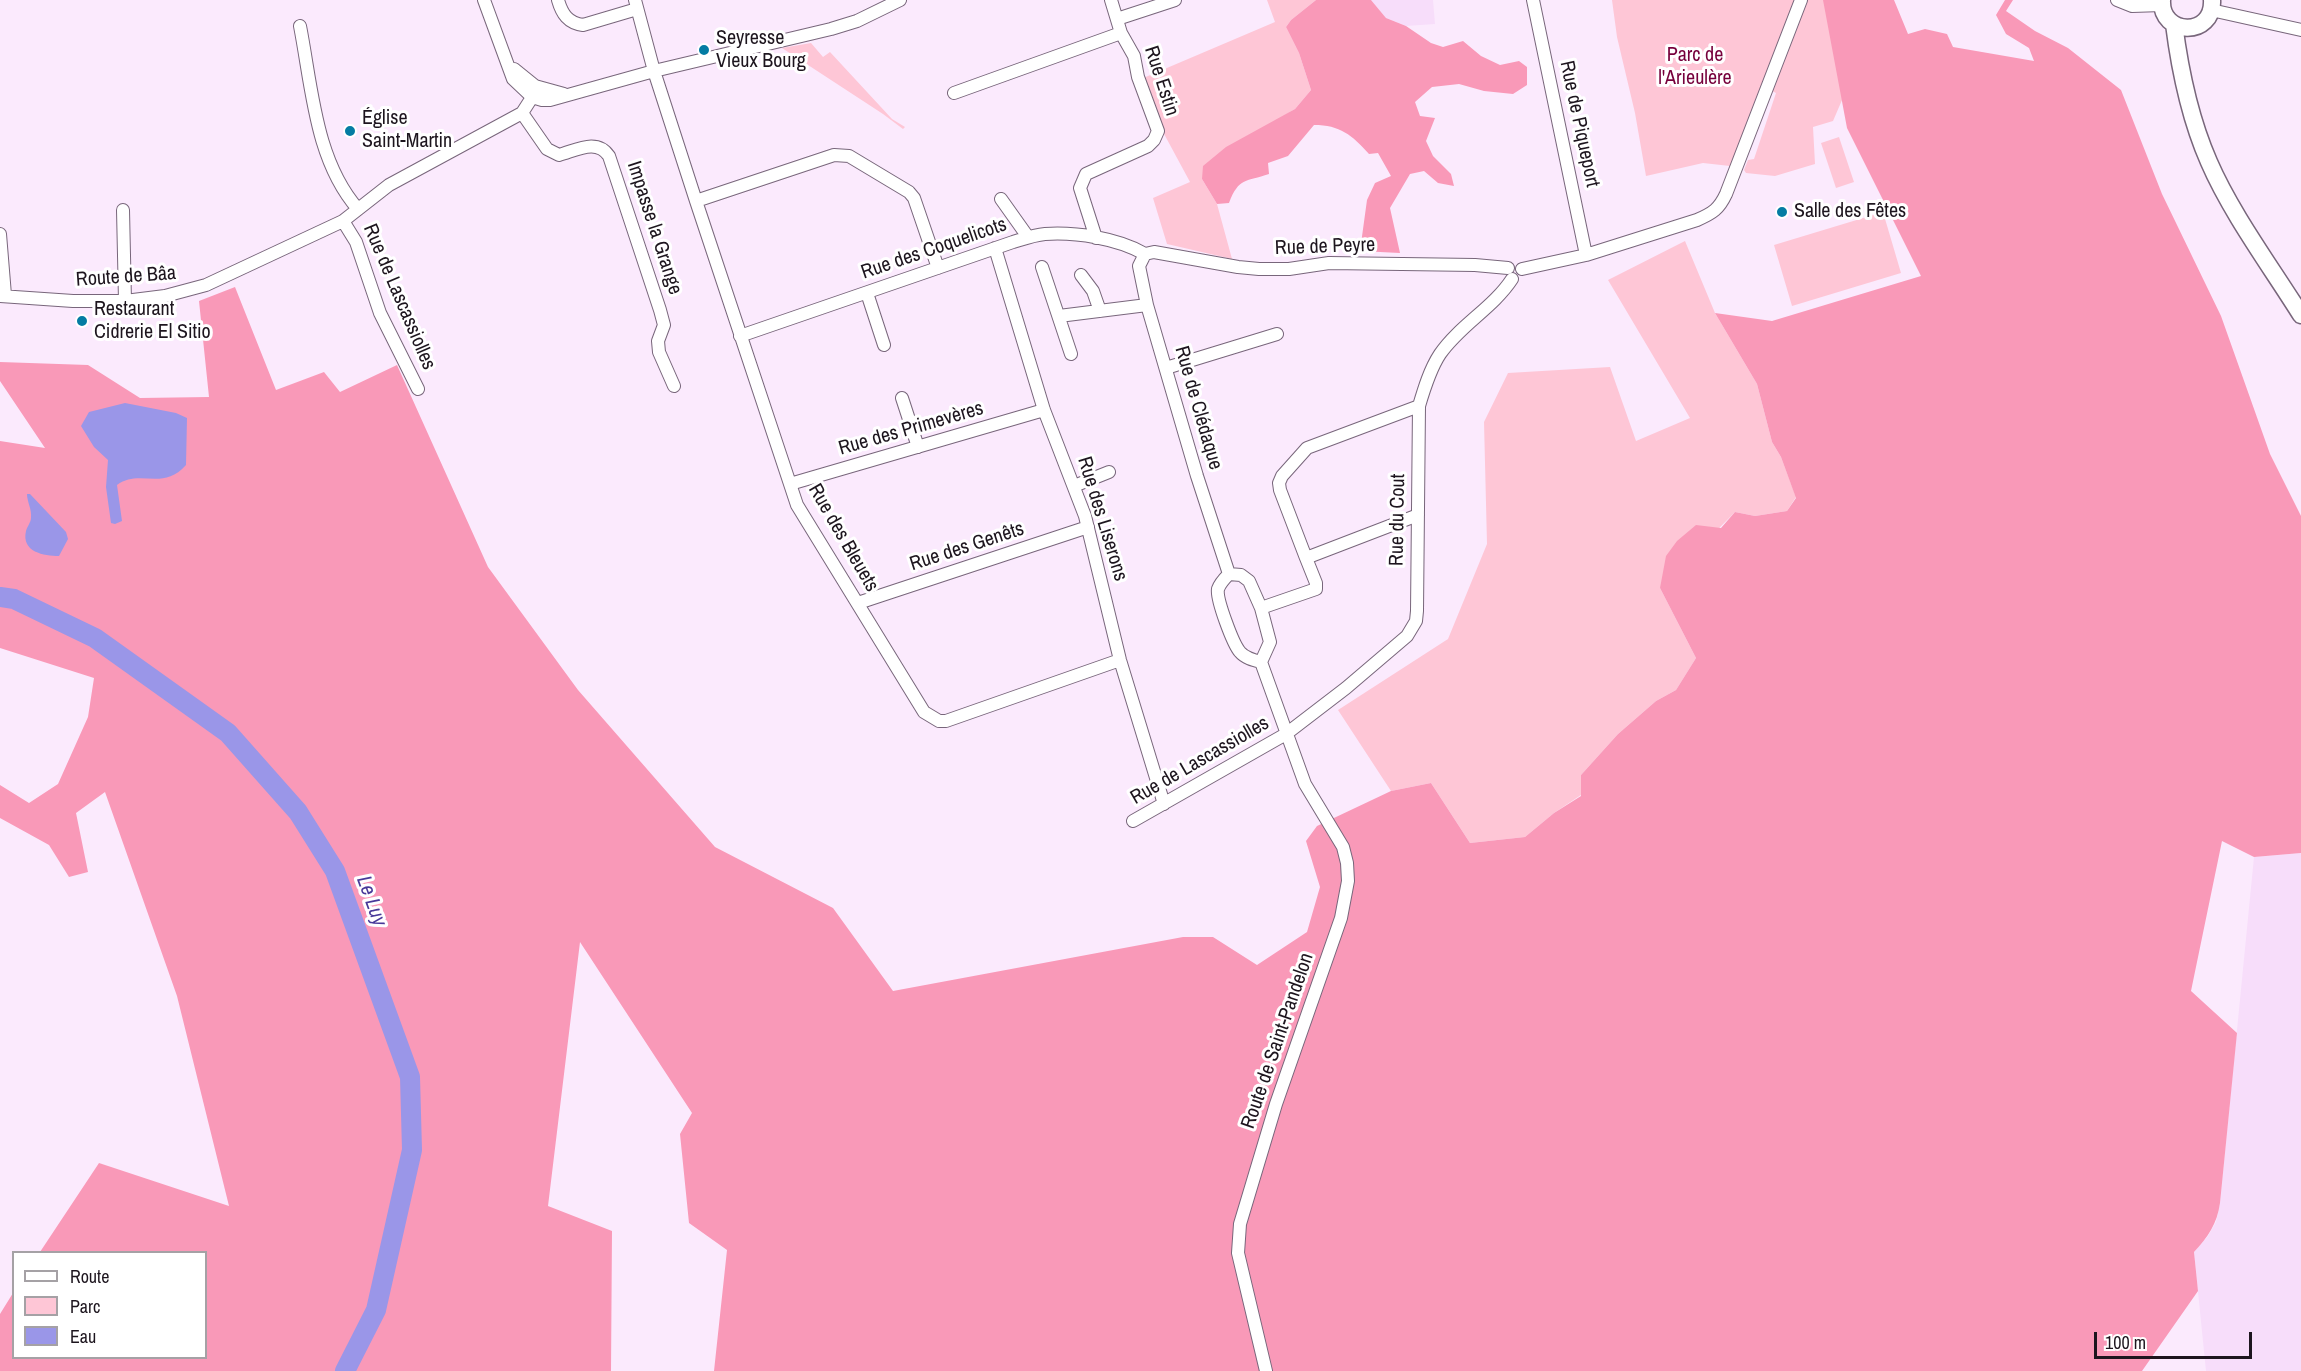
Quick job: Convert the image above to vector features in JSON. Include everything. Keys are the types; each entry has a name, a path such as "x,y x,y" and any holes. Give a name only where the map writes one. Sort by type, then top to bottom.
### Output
{"main road":[{"path":"2162,2 2164,13 2174,24 2180,66 2202,146 2217,180 2301,315"},
{"path":"2174,24 2191,28 2204,22 2211,5"},
{"path":"2186,87 2185,58 2191,28"}],"street":[{"path":"484,0 513,79 550,100 654,71 831,29 857,21 900,0"},
{"path":"558,0 565,17 574,23 583,25 636,4"},
{"name":"Rue Estin","path":"1096,238 1080,188 1086,174 1148,146 1158,131 1138,77 1134,56 1121,33 1111,0"},
{"path":"1117,19 1175,0"},
{"name":"Rue de Piqueport","path":"1533,0 1587,255"},
{"name":"Rue de Peyre","path":"1145,254 1154,252 1259,269 1289,269 1329,263 1475,265 1510,273 1514,264 1522,269 1587,255 1697,220 1719,208 1726,194 1801,0"},
{"path":"2117,0 2132,6 2162,2"},
{"name":"Rue des Bleuets","path":"636,4 654,71 797,505 924,712 939,721 946,721 1120,660"},
{"path":"2211,5 2301,30"},
{"path":"300,26 327,156 334,172 358,209"},
{"path":"954,93 1121,33"},
{"path":"522,113 534,91"},
{"name":"Route de Bâa","path":"0,234 2,295 73,301 125,301 176,294 206,285 343,220 389,185 522,113"},
{"name":"Impasse la Grange","path":"522,113 547,149 559,155 595,145 604,149 609,156 660,310 664,325 658,341 659,352 674,386"},
{"path":"696,201 834,155 849,156 909,192 914,198 938,268"},
{"path":"1001,199 1028,237"},
{"path":"123,210 125,301"},
{"name":"Rue de Lascassiolles","path":"343,220 356,242 380,313 418,389"},
{"name":"Rue des Coquelicots","path":"740,336 1028,237 1044,234 1096,238 1145,254"},
{"name":"Rue des Liserons","path":"995,248 1044,410 1088,527 1120,660 1164,804"},
{"name":"Rue de Clédaque","path":"1145,254 1139,266 1148,305 1197,476 1229,574"},
{"path":"1042,267 1071,354"},
{"name":"Rue du Cout","path":"1286,734 1346,688 1413,630 1417,611 1419,406 1439,355 1502,294 1510,273"},
{"path":"1082,275 1093,291 1100,311"},
{"path":"867,293 884,345"},
{"path":"1059,316 1148,305"},
{"path":"1166,368 1277,334"},
{"path":"902,398 918,447"},
{"path":"1260,608 1316,589 1316,583 1280,490 1279,483 1282,476 1306,448 1419,406"},
{"name":"Rue des Primevères","path":"790,484 1044,410"},
{"path":"1074,486 1109,472"},
{"path":"1306,558 1418,515"},
{"name":"Rue des Genêts","path":"858,603 1088,527"},
{"path":"1261,662 1245,656 1237,649 1219,600 1220,584 1229,574 1240,575 1249,581 1260,608 1270,642 1261,662 1286,734"},
{"name":"Rue de Lascassiolles","path":"1133,821 1286,734"},
{"name":"Route de Saint-Pandelon","path":"1266,1371 1238,1253 1240,1224 1276,1104 1341,918 1348,881 1343,847 1305,784 1286,734"}],"shaded area":[{"path":"1316,0 1371,0 1386,18 1406,26 1431,43 1443,47 1463,41 1481,56 1500,65 1519,61 1527,67 1527,85 1513,94 1484,91 1459,84 1432,87 1415,102 1420,116 1435,118 1426,141 1433,156 1451,174 1454,186 1438,183 1424,171 1410,174 1390,208 1400,253 1360,251 1367,200 1375,183 1391,176 1378,153 1369,154 1351,136 1338,129 1314,125 1288,156 1268,163 1269,174 1240,185 1229,203 1217,204 1202,179 1203,166 1226,147 1295,109 1311,90 1299,53 1286,27 1291,20"},
{"path":"1371,0 1433,0 1435,24 1406,26 1386,18"},
{"path":"1823,0 1894,0 1908,34 1925,29 1947,34 1953,47 2034,61 2029,48 2006,34 1996,15 2005,0 2013,0 2006,11 2035,31 2068,48 2121,90 2162,194 2221,316 2270,454 2301,516 2301,853 2254,857 2222,841 2191,991 2237,1033 2220,1203 2211,1230 2194,1252 2198,1291 2142,1371 714,1371 727,1250 689,1223 680,1134 692,1113 580,942 548,1206 612,1231 611,1371 0,1371 0,1314 12,1295 12,1359 207,1359 207,1251 41,1251 99,1163 229,1206 177,996 105,792 76,813 88,872 69,877 49,845 0,818 0,785 29,803 58,784 88,717 94,678 0,648 0,441 45,448 0,381 0,362 88,365 140,398 209,397 199,301 235,287 276,390 324,372 340,392 397,365 488,567 578,690 715,847 833,908 893,991 1183,937 1213,937 1257,965 1307,932 1320,887 1306,841 1317,826 1391,791 1431,783 1470,843 1525,837 1554,813 1581,796 1581,775 1618,734 1656,701 1676,690 1696,658 1660,588 1666,556 1677,541 1696,525 1721,528 1735,512 1755,516 1787,511 1796,498 1781,457 1772,442 1757,384 1715,313 1772,321 1921,276 1847,128"},
{"path":"2301,853 2301,1371 2206,1371 2194,1252 2208,1236 2216,1222 2220,1203 2254,857"}],"green space":[{"path":"1267,0 1316,0 1291,20 1286,27 1299,53 1311,90 1295,109 1264,128 1202,179 1217,204 1232,259 1167,244 1153,198 1190,182 1163,132 1141,79 1275,22"},
{"name":"Parc de l'Arieulère","path":"1612,0 1795,0 1730,166 1703,163 1646,176 1635,113 1617,37"},
{"name":"Parc de l'Arieulère","path":"1807,0 1874,0 1873,28 1833,121 1813,127 1815,164 1775,176 1746,173 1744,170 1748,160 1754,159 1776,93 1772,91"},
{"path":"811,43 823,57 830,52 892,119 905,127 903,129 782,48"},
{"path":"1839,137 1854,182 1836,188 1821,143"},
{"path":"1883,212 1901,273 1792,306 1774,245"},
{"path":"1685,241 1715,313 1757,384 1772,442 1781,457 1796,497 1787,511 1755,516 1735,512 1660,588 1696,658 1676,690 1656,701 1618,734 1581,775 1581,795 1554,813 1525,837 1470,843 1431,783 1391,791 1338,710 1448,639 1487,544 1484,422 1508,373 1610,367 1636,441 1690,418 1608,280"}],"water":[{"path":"125,403 176,413 187,418 186,465 168,477 134,478 117,485 122,521 115,524 111,523 106,487 108,460 94,447 81,426 89,412"},
{"path":"27,494 30,494 66,532 68,539 59,556 41,554 27,544 25,538 31,515"}],"waterway":[{"name":"Le Luy","path":"0,597 14,599 95,638 228,733 298,812 335,871 410,1077 412,1150 376,1310 345,1371"}],"place":[{"name":"Seyresse Vieux Bourg","path":"704,50"},
{"name":"Église Saint-Martin","path":"350,131"},
{"name":"Salle des Fêtes","path":"1782,212"},
{"name":"Restaurant Cidrerie El Sitio","path":"82,321"}]}
